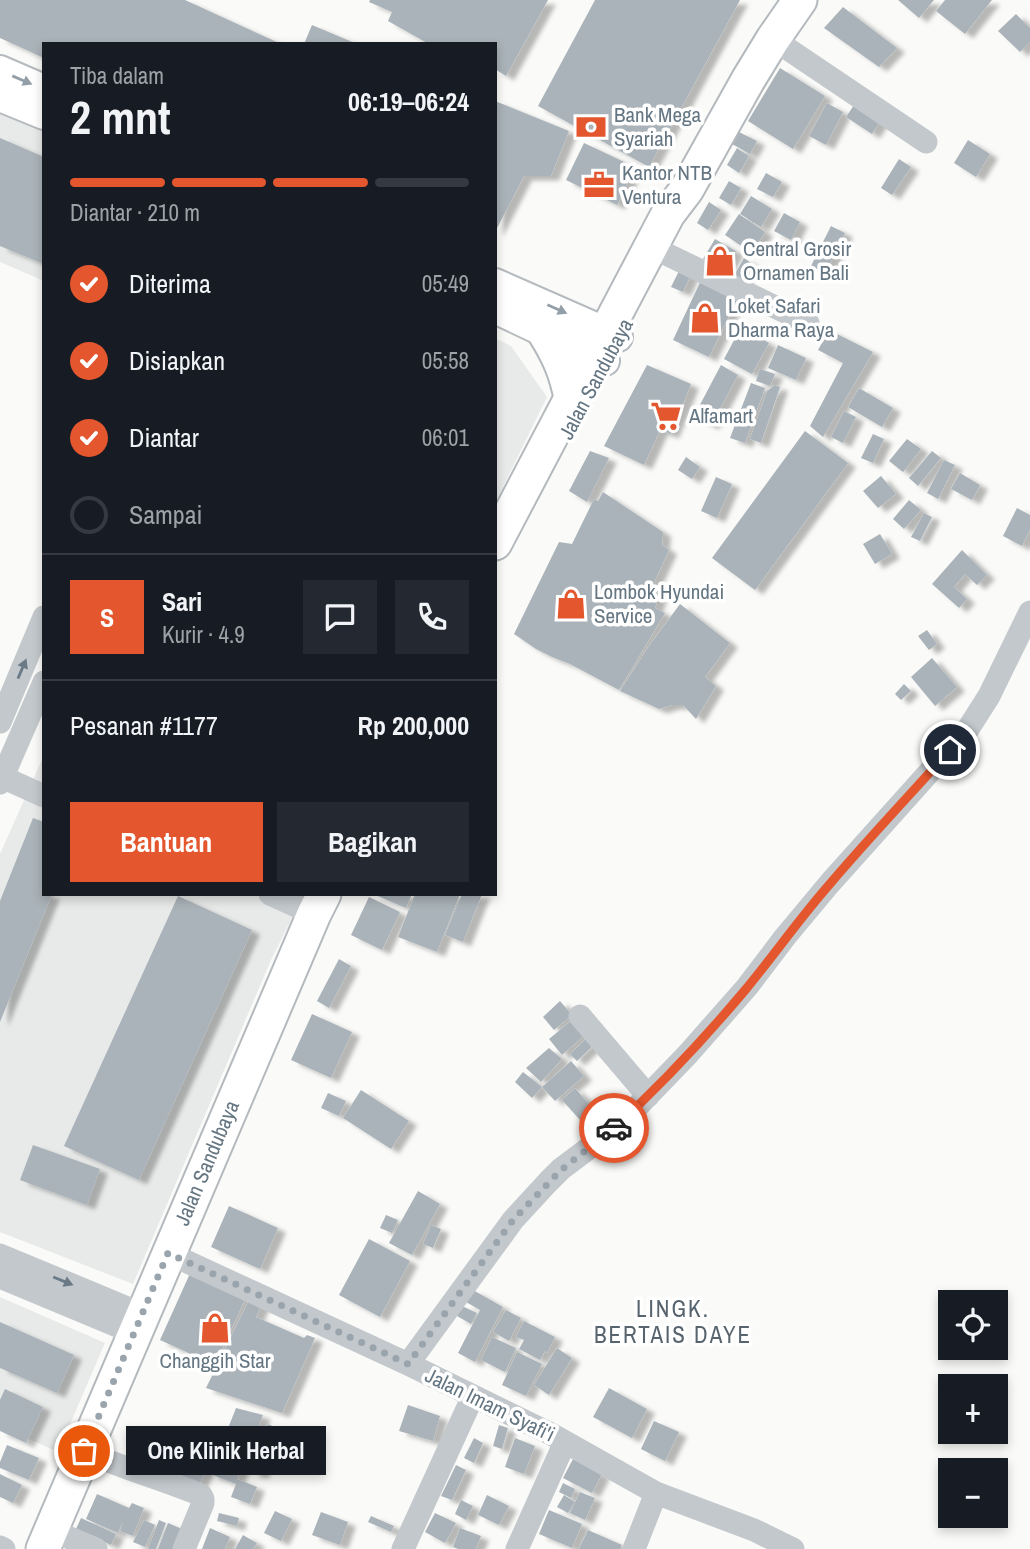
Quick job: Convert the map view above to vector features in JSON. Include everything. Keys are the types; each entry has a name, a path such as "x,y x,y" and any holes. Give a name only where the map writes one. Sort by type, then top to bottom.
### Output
{"highway":[{"name":"Jalan Sandubaya","path":"497,562 506,550 668,214 687,189 773,39 800,0"},
{"name":"Jalan Sandubaya","path":"497,539 571,398 663,252 679,220 687,189"},
{"path":"544,332 557,352 566,374 571,398"},
{"name":"Jalan Sandubaya","path":"47,1539 319,904"}],"main road":[{"path":"0,70 42,88"},
{"path":"0,97 42,114"},
{"path":"497,284 606,346"},
{"path":"497,310 544,332 606,346"}],"street":[{"path":"773,39 926,142"},
{"path":"663,252 808,323"},
{"path":"408,1364 513,1220 561,1170 609,1133 648,1096 718,1021 830,883 968,729 989,696 1030,612"},
{"path":"0,722 42,622"},
{"path":"42,687 1,779 42,795"},
{"path":"280,896 319,904"},
{"path":"580,1016 648,1096"},
{"name":"Jalan Imam Syafi'i","path":"168,1253 408,1364 565,1442 656,1493 754,1530 793,1549"},
{"path":"0,1255 138,1324"},
{"path":"0,1277 138,1324"},
{"path":"403,1549 473,1396"},
{"path":"517,1549 565,1442"},
{"path":"84,1451 114,1465 202,1496 203,1503 184,1549"},
{"path":"635,1549 656,1493"},
{"path":"47,1539 96,1549"}],"shaded area":[{"path":"0,108 42,127 42,280 0,262"},
{"path":"497,339 511,346 547,397 497,499"},
{"path":"42,760 42,896 303,896 271,960 133,1284 0,1232 0,854"},
{"path":"0,1297 105,1343 58,1452 0,1426"}],"building":[{"path":"0,0 185,0 277,42 42,42 42,57 0,38"},
{"path":"548,0 506,76 497,70 497,42 425,42 388,21 392,12 369,2"},
{"path":"595,0 740,0 649,167 538,106"},
{"path":"898,0 934,0 919,18"},
{"path":"945,0 992,0 965,34 936,11"},
{"path":"843,7 897,48 879,67 824,28"},
{"path":"1016,14 1030,28 1030,42 1020,52 998,31"},
{"path":"312,25 352,42 305,42"},
{"path":"780,68 825,96 793,149 748,121"},
{"path":"858,99 884,115 872,134 846,117"},
{"path":"497,102 569,131 551,176 524,176 497,228"},
{"path":"827,103 843,112 826,145 809,136"},
{"path":"739,132 757,141 750,154 732,144"},
{"path":"0,138 42,156 42,263 0,246"},
{"path":"968,140 990,154 976,177 954,163"},
{"path":"584,143 635,167 617,205 566,180"},
{"path":"737,148 749,156 739,173 727,165"},
{"path":"899,159 911,167 892,195 881,188"},
{"path":"766,173 782,182 773,197 757,189"},
{"path":"729,181 741,188 731,205 719,198"},
{"path":"751,196 772,209 761,227 740,214"},
{"path":"709,202 721,210 708,230 697,223"},
{"path":"784,213 800,222 791,240 774,231"},
{"path":"739,214 765,232 752,253 725,235"},
{"path":"831,226 845,233 825,273 811,266"},
{"path":"715,239 736,251 724,272 703,259"},
{"path":"744,258 753,264 741,284 732,279"},
{"path":"681,267 692,272 683,292 671,287"},
{"path":"703,276 740,293 709,357 673,340"},
{"path":"741,327 769,343 752,374 724,359"},
{"path":"829,330 873,352 823,437 810,426 843,363 818,350"},
{"path":"778,345 806,358 796,380 768,368"},
{"path":"647,365 691,384 671,434 660,430 644,465 604,446"},
{"path":"721,365 738,375 711,425 694,416"},
{"path":"760,369 775,374 770,386 756,381"},
{"path":"751,383 765,388 745,443 730,438"},
{"path":"775,385 780,387 761,443 750,439 767,391"},
{"path":"859,388 893,408 882,427 848,407"},
{"path":"844,411 856,417 843,443 831,437"},
{"path":"805,431 848,463 755,590 712,558"},
{"path":"873,434 884,439 873,463 861,458"},
{"path":"907,439 921,449 903,472 889,461"},
{"path":"590,451 609,458 587,502 569,491"},
{"path":"932,451 941,458 918,486 909,478"},
{"path":"686,457 700,467 692,479 678,470"},
{"path":"944,460 955,465 938,499 927,493"},
{"path":"960,473 980,485 972,500 951,489"},
{"path":"881,476 896,494 878,508 863,491"},
{"path":"716,477 732,484 717,518 701,511"},
{"path":"603,492 663,532 662,545 669,550 650,591 659,596 655,608 665,613 619,690 536,649 514,634 559,542 572,544 594,499 598,501"},
{"path":"909,500 921,510 904,529 893,519"},
{"path":"1017,508 1030,515 1030,529 1022,546 1003,536"},
{"path":"924,513 932,517 920,541 911,537"},
{"path":"880,534 892,554 875,564 863,544"},
{"path":"962,550 987,575 977,585 965,574 954,587 967,599 959,608 932,584"},
{"path":"680,604 730,643 705,677 716,686 696,719 683,705 659,709 620,691"},
{"path":"927,630 937,644 929,650 918,636"},
{"path":"932,658 957,687 935,706 911,677"},
{"path":"904,684 911,691 901,700 895,694"},
{"path":"33,818 42,821 42,896 51,896 0,1022 0,901"},
{"path":"178,896 252,930 139,1180 64,1146"},
{"path":"378,896 411,896 406,908"},
{"path":"414,896 459,896 437,952 398,937"},
{"path":"461,896 481,896 463,942 445,935"},
{"path":"369,897 400,912 382,950 351,935"},
{"path":"339,959 351,966 329,1008 317,1001"},
{"path":"560,1001 572,1015 554,1030 543,1017"},
{"path":"312,1014 352,1032 331,1078 291,1060"},
{"path":"577,1016 588,1032 562,1055 549,1039"},
{"path":"590,1035 597,1042 577,1061 570,1054"},
{"path":"549,1048 562,1059 541,1082 526,1068"},
{"path":"571,1061 584,1076 555,1101 542,1087"},
{"path":"523,1072 542,1087 532,1098 515,1082"},
{"path":"575,1088 602,1119 589,1130 562,1100"},
{"path":"361,1090 409,1121 391,1149 343,1118"},
{"path":"328,1093 346,1101 339,1116 321,1108"},
{"path":"33,1145 100,1169 87,1205 20,1180"},
{"path":"418,1191 440,1204 412,1255 389,1243"},
{"path":"229,1206 278,1228 260,1269 211,1247"},
{"path":"386,1215 398,1220 392,1233 380,1228"},
{"path":"431,1225 441,1229 433,1248 423,1244"},
{"path":"369,1239 410,1261 380,1317 339,1295"},
{"path":"192,1269 246,1297 215,1365 160,1340"},
{"path":"473,1290 503,1307 475,1362 458,1353 480,1310 466,1302"},
{"path":"251,1296 263,1302 256,1317 304,1338 307,1335 315,1338 282,1413 206,1388"},
{"path":"462,1306 477,1313 471,1324 457,1316"},
{"path":"506,1310 521,1318 509,1341 493,1332"},
{"path":"524,1321 555,1337 540,1360 519,1349 524,1340 516,1337"},
{"path":"0,1322 74,1355 57,1393 0,1368"},
{"path":"492,1337 516,1348 505,1372 481,1360"},
{"path":"557,1348 572,1358 549,1395 534,1385"},
{"path":"517,1352 542,1364 526,1396 502,1385"},
{"path":"609,1388 647,1409 632,1438 593,1417"},
{"path":"5,1389 43,1407 26,1443 0,1431 0,1400"},
{"path":"408,1405 440,1416 433,1441 399,1431"},
{"path":"236,1408 263,1415 237,1479 257,1487 250,1504 231,1497 236,1484 210,1474"},
{"path":"654,1421 679,1432 665,1461 641,1449"},
{"path":"268,1424 279,1429 269,1448 259,1443"},
{"path":"499,1425 508,1428 502,1449 493,1446"},
{"path":"474,1438 483,1443 474,1463 464,1458"},
{"path":"515,1438 535,1446 524,1474 505,1467"},
{"path":"162,1442 210,1463 199,1484 151,1469"},
{"path":"7,1445 39,1458 29,1480 0,1468"},
{"path":"254,1456 265,1458 261,1474 251,1472"},
{"path":"573,1459 602,1474 592,1493 563,1478"},
{"path":"456,1465 466,1470 452,1500 441,1496"},
{"path":"0,1474 22,1485 13,1503 0,1497"},
{"path":"563,1483 575,1489 571,1498 559,1492"},
{"path":"580,1492 595,1498 585,1520 570,1513"},
{"path":"97,1494 129,1508 132,1503 144,1508 133,1536 120,1531 123,1521 118,1533 86,1519"},
{"path":"487,1495 509,1506 499,1525 478,1515"},
{"path":"564,1495 575,1502 568,1513 557,1507"},
{"path":"461,1500 473,1506 466,1520 455,1514"},
{"path":"549,1510 582,1524 572,1548 539,1534"},
{"path":"275,1511 292,1519 281,1541 264,1533"},
{"path":"321,1512 348,1522 340,1545 312,1535"},
{"path":"219,1513 239,1518 237,1526 217,1521"},
{"path":"435,1513 456,1523 445,1543 425,1532"},
{"path":"371,1516 394,1526 391,1532 368,1522"},
{"path":"81,1518 116,1534 111,1545 76,1529"},
{"path":"144,1520 155,1525 145,1547 133,1542"},
{"path":"159,1520 166,1523 156,1549 148,1549"},
{"path":"168,1523 182,1529 174,1549 158,1549"},
{"path":"210,1528 230,1537 225,1549 202,1549"},
{"path":"460,1528 481,1536 476,1549 453,1547"},
{"path":"588,1530 622,1545 620,1549 579,1549"},
{"path":"243,1535 257,1543 253,1549 235,1549"}],"way so far":[{"path":"84,1451 168,1253 408,1364 513,1220 561,1170 614,1128"}],"place":[{"name":"Bank Mega Syariah","path":"591,127"},
{"name":"Kantor NTB Ventura","path":"599,185"},
{"name":"Central Grosir Ornamen Bali","path":"720,261"},
{"name":"Loket Safari Dharma Raya","path":"705,318"},
{"name":"Alfamart","path":"666,416"},
{"name":"Lombok Hyundai Service","path":"571,604"},
{"name":"Changgih Star","path":"215,1328"},
{"name":"One Klinik Herbal","path":"84,1451"}],"district":[{"name":"LINGK. BERTAIS DAYE","path":"673,1322"}],"route":[{"path":"614,1128 718,1021 830,883 950,750"}]}
